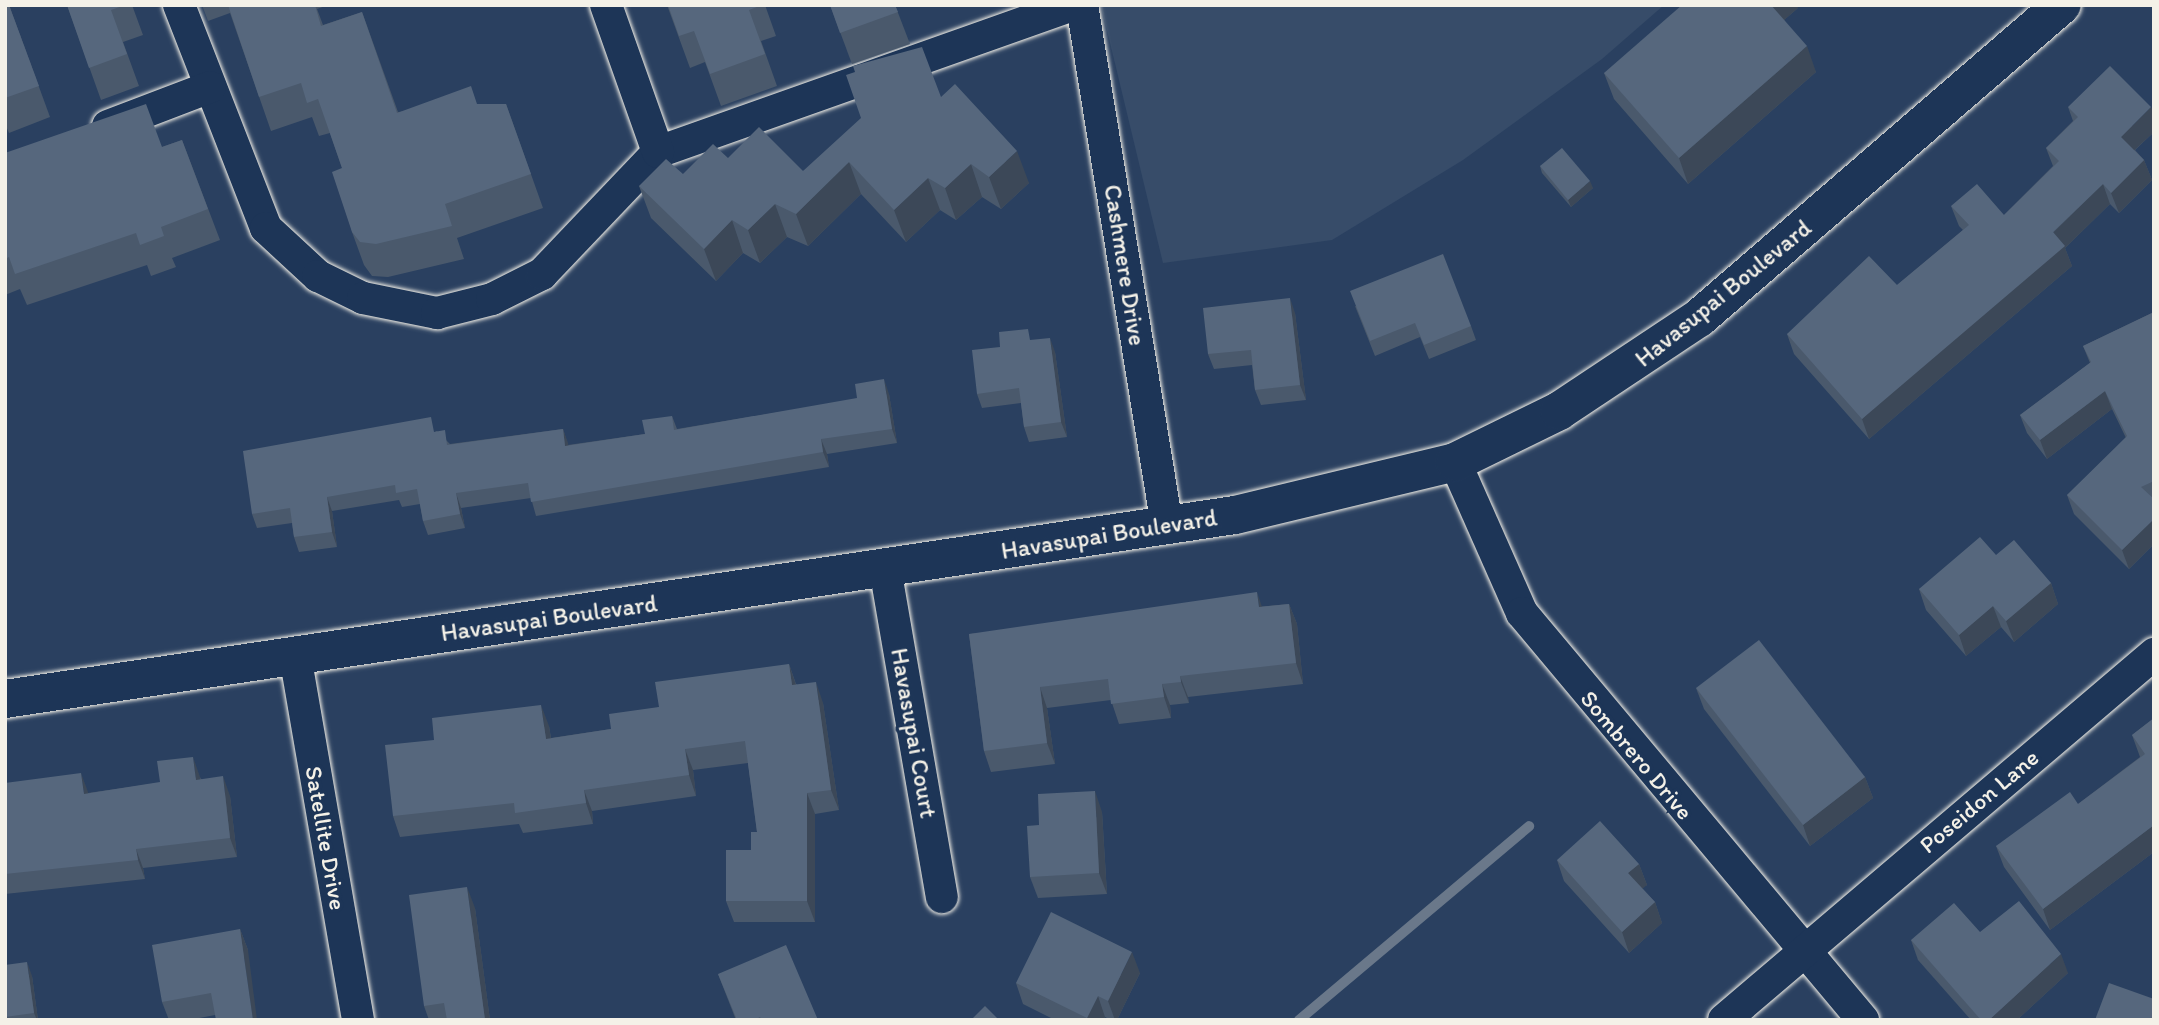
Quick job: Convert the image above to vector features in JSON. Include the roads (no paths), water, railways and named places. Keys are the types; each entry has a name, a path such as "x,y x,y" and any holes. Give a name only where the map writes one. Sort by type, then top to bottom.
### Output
{"street":[{"path":"179,5 254,206 278,242 318,275 363,298 421,312 458,312 542,274 658,152 1074,5"},
{"path":"606,5 658,152"},
{"name":"Cashmere Drive","path":"1082,5 1167,526"},
{"name":"Havasupai Boulevard","path":"5,699 1167,526 1330,497 1455,462 1626,372 1699,318 2062,5"},
{"path":"82,136 210,87"},
{"name":"Sombrero Drive","path":"1455,462 1522,613 1863,1020"},
{"name":"Havasupai Court","path":"885,568 943,897"},
{"name":"Poseidon Lane","path":"1724,1020 1804,949 2154,654"},
{"name":"Satellite Drive","path":"295,655 358,1020"}],"waterway":[{"path":"1299,1020 1529,826"}]}
